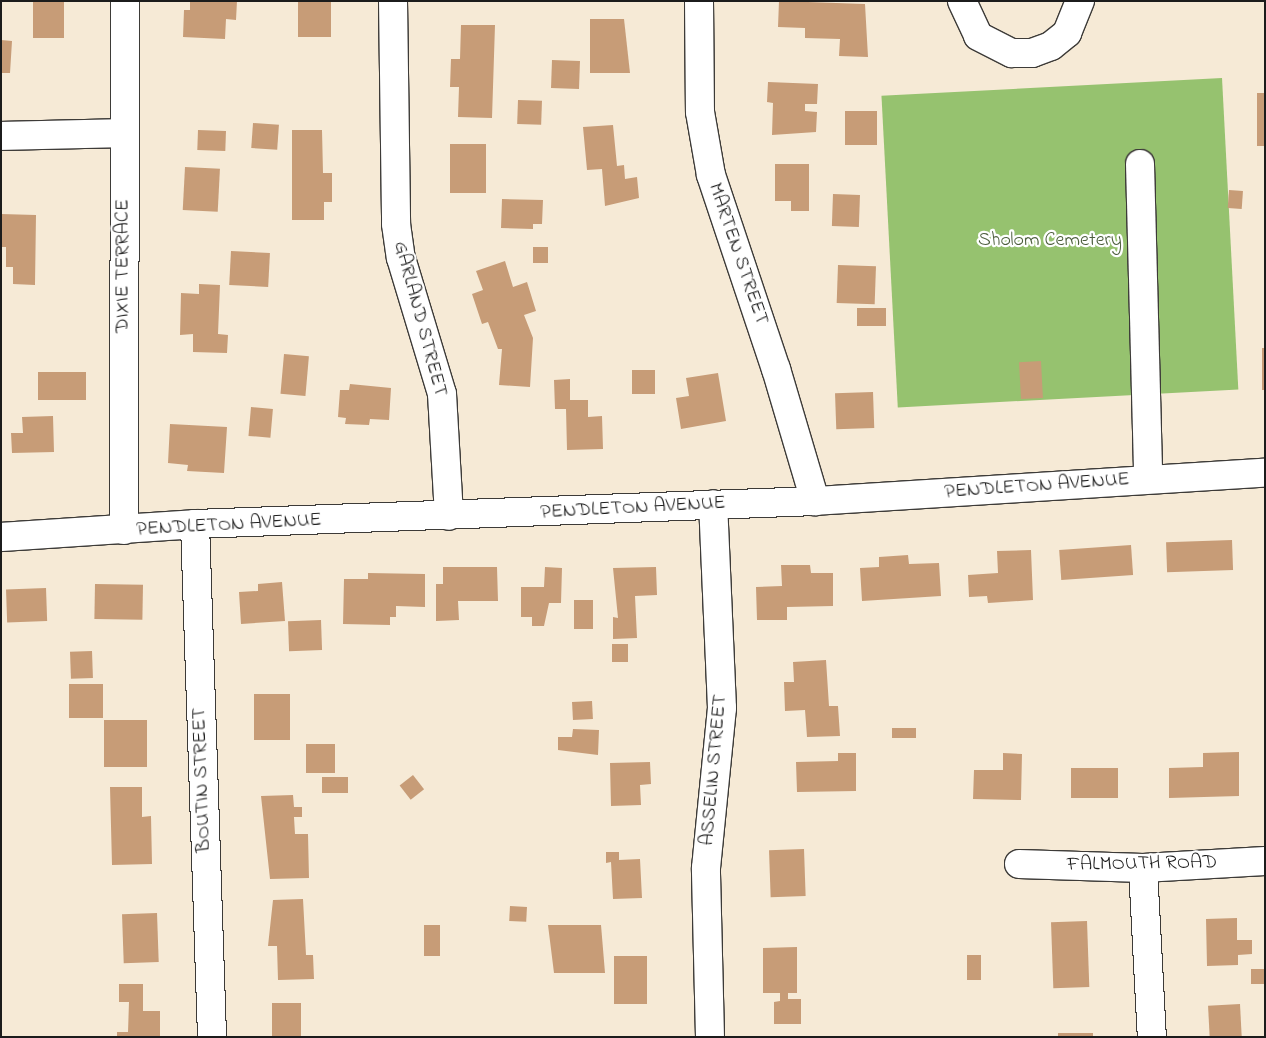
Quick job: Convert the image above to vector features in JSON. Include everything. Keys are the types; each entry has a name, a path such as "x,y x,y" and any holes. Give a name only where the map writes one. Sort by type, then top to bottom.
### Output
{"street":[{"name":"DIXIE TERRACE","path":"124,530 124,133 126,1"},
{"name":"GARLAND STREET","path":"393,1 396,224 401,258 442,394 449,516"},
{"name":"MARTEN STREET","path":"699,1 700,112 711,175 765,332 814,501"},
{"path":"962,1 978,36 1012,53 1032,53 1051,46 1067,33 1080,1"},
{"path":"1,136 124,133"},
{"path":"1140,164 1148,478"},
{"name":"PENDLETON AVENUE","path":"1,537 194,524 814,501 1148,478 1265,473"},
{"name":"ASSELIN STREET","path":"710,1037 706,868 722,708 713,504"},
{"name":"BOUTIN STREET","path":"194,524 212,1037"},
{"name":"FALMOUTH ROAD","path":"1018,864 1144,868 1265,861"},
{"path":"1144,868 1152,1037"}],"green space":[{"name":"Sholom Cemetery","path":"1222,78 1238,390 898,407 881,96"}],"building":[{"path":"33,1 64,1 64,38 33,38"},
{"path":"190,1 237,1 236,20 226,19 225,39 183,37 184,10 190,10"},
{"path":"298,1 331,1 331,37 298,37"},
{"path":"779,1 865,4 868,57 839,56 840,39 805,38 805,28 778,27"},
{"path":"590,19 624,19 630,73 590,73"},
{"path":"461,25 495,25 492,118 458,117 459,87 450,87 451,59 460,59"},
{"path":"1,40 12,41 10,73 1,73"},
{"path":"552,60 580,61 579,89 551,88"},
{"path":"768,82 818,84 817,104 805,104 805,111 817,112 816,132 772,135 773,103 767,102"},
{"path":"1257,93 1265,93 1265,146 1257,146"},
{"path":"518,100 542,101 541,125 517,124"},
{"path":"845,111 877,111 877,145 845,145"},
{"path":"253,123 279,125 277,150 251,148"},
{"path":"613,125 617,166 624,165 625,179 637,177 639,198 605,206 602,169 587,170 583,127"},
{"path":"198,130 226,131 225,151 197,150"},
{"path":"292,130 322,130 323,173 332,173 332,202 324,202 324,220 292,220"},
{"path":"450,144 486,144 486,193 450,193"},
{"path":"775,164 809,164 809,211 791,211 791,201 775,201"},
{"path":"185,167 220,169 218,212 183,210"},
{"path":"1229,190 1243,191 1242,209 1228,208"},
{"path":"833,194 860,195 859,227 832,226"},
{"path":"502,199 543,200 542,224 533,224 533,229 501,228"},
{"path":"1,214 36,215 35,285 13,284 13,267 6,267 6,247 1,247"},
{"path":"533,247 548,247 548,263 533,263"},
{"path":"231,251 270,253 268,287 229,285"},
{"path":"505,261 513,287 527,282 536,311 524,315 533,338 530,387 499,385 502,349 498,349 488,322 482,324 472,294 483,290 476,271"},
{"path":"838,265 876,266 875,304 837,303"},
{"path":"199,284 220,285 218,334 228,335 227,353 193,352 193,334 180,335 181,293 199,294"},
{"path":"857,308 886,308 886,326 857,326"},
{"path":"1262,348 1265,348 1265,390 1262,390"},
{"path":"284,354 309,356 305,396 281,394"},
{"path":"1041,361 1043,398 1021,399 1019,362"},
{"path":"632,370 655,370 655,394 632,394"},
{"path":"38,372 86,372 86,400 38,400"},
{"path":"718,373 726,421 681,429 676,398 689,396 686,378"},
{"path":"570,379 570,400 588,400 588,417 602,416 603,449 567,450 566,409 555,409 554,380"},
{"path":"350,384 391,388 389,420 370,419 369,425 345,424 346,418 338,417 340,390 349,390"},
{"path":"873,392 874,428 836,429 835,393"},
{"path":"251,407 273,409 270,438 248,436"},
{"path":"53,416 54,452 12,453 11,433 23,433 22,417"},
{"path":"170,424 227,427 224,473 187,471 188,465 168,463"},
{"path":"1232,540 1233,570 1167,572 1166,542"},
{"path":"1131,545 1133,575 1061,580 1059,550"},
{"path":"1031,550 1033,600 988,603 987,596 969,597 968,575 998,573 997,551"},
{"path":"908,555 909,564 939,563 941,596 862,601 860,568 879,567 879,557"},
{"path":"781,565 810,565 811,573 833,573 833,606 787,607 787,620 757,620 756,587 782,586"},
{"path":"443,567 497,567 498,601 458,601 459,620 436,621 436,584 443,584"},
{"path":"545,567 562,568 561,603 549,603 544,626 532,626 532,617 521,617 521,587 544,587"},
{"path":"656,567 657,595 635,596 637,638 613,639 613,617 618,618 613,568"},
{"path":"368,573 425,574 425,607 396,606 396,617 390,617 390,625 343,624 344,579 368,579"},
{"path":"282,582 285,621 241,624 239,592 258,591 258,584"},
{"path":"95,584 143,585 142,620 94,619"},
{"path":"46,588 47,621 7,622 6,589"},
{"path":"574,600 593,600 593,629 574,629"},
{"path":"321,620 322,650 289,651 288,621"},
{"path":"612,644 628,644 628,662 612,662"},
{"path":"92,651 93,678 71,679 70,652"},
{"path":"826,660 829,706 838,706 840,736 807,737 805,710 785,711 784,682 794,682 793,662"},
{"path":"69,684 103,684 103,718 69,718"},
{"path":"254,694 290,694 290,740 254,740"},
{"path":"592,701 593,719 573,720 572,702"},
{"path":"104,720 147,720 147,767 104,767"},
{"path":"892,728 916,728 916,738 892,738"},
{"path":"573,729 599,730 598,755 558,750 558,737 572,737"},
{"path":"306,744 335,744 335,773 306,773"},
{"path":"1239,752 1239,796 1169,798 1169,768 1203,767 1203,753"},
{"path":"838,753 856,753 856,791 797,792 796,762 838,761"},
{"path":"1003,753 1022,754 1021,800 973,799 974,770 1003,770"},
{"path":"650,762 651,784 640,785 641,805 611,806 610,763"},
{"path":"1071,768 1118,768 1118,798 1071,798"},
{"path":"413,775 424,789 411,800 400,785"},
{"path":"322,777 348,777 348,793 322,793"},
{"path":"110,787 142,787 142,817 151,816 152,864 112,865"},
{"path":"293,795 294,807 302,807 302,817 294,817 295,834 308,834 309,878 270,879 261,796"},
{"path":"804,849 806,896 771,897 769,850"},
{"path":"606,852 619,852 619,860 640,859 642,898 613,899 611,862 606,863"},
{"path":"303,899 306,955 313,955 314,979 278,980 277,946 268,946 273,900"},
{"path":"510,906 527,907 526,922 509,921"},
{"path":"157,913 159,962 124,963 122,914"},
{"path":"1237,918 1237,940 1252,940 1252,954 1238,955 1238,965 1207,966 1206,919"},
{"path":"1087,921 1089,987 1053,988 1051,922"},
{"path":"424,925 440,925 440,956 424,956"},
{"path":"548,925 601,925 605,973 554,973"},
{"path":"797,947 797,993 788,993 788,999 801,999 801,1024 774,1024 774,1002 780,1001 780,993 763,993 763,948"},
{"path":"967,955 981,955 981,980 967,980"},
{"path":"614,956 647,956 647,1004 614,1004"},
{"path":"1251,969 1265,969 1265,984 1251,984"},
{"path":"119,984 143,984 143,1011 160,1011 160,1037 117,1037 117,1032 128,1032 129,1002 119,1002"},
{"path":"272,1003 301,1003 301,1037 272,1037"},
{"path":"1240,1004 1242,1037 1210,1037 1208,1006"},
{"path":"1058,1033 1093,1033 1093,1037 1058,1037"}]}
